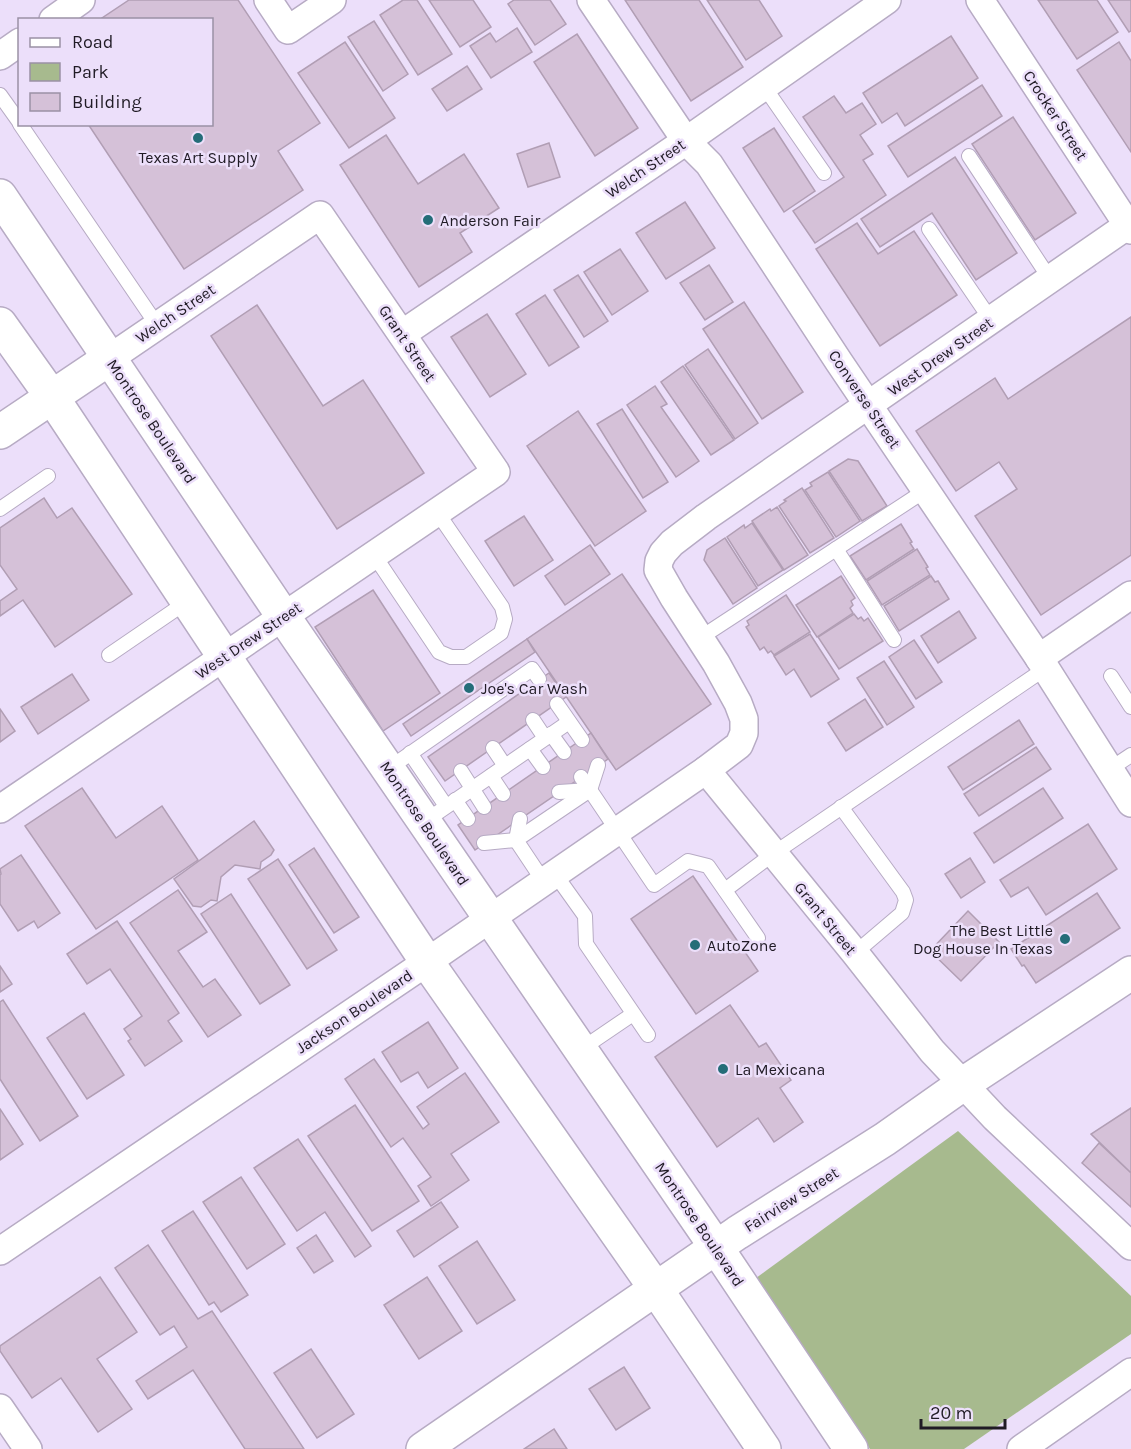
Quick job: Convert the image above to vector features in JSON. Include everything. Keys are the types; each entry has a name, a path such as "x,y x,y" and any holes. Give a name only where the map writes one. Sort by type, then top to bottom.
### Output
{"main road":[{"name":"Montrose Boulevard","path":"0,196 283,616 399,761 442,809 490,919 716,1247 851,1449"},
{"path":"0,324 52,397 427,962 656,1289 764,1449"},
{"name":"Welch Street","path":"0,432 110,358"},
{"name":"Fairview Street","path":"423,1449 716,1247 885,1139 963,1084 1131,973"}],"street":[{"path":"56,18 81,0"},
{"path":"268,0 288,30 332,0"},
{"name":"Converse Street","path":"591,0 686,141 709,164 868,406 1042,663 1120,762 1131,803"},
{"name":"Welch Street","path":"402,334 686,141 887,0"},
{"name":"Crocker Street","path":"980,0 1130,226"},
{"path":"0,56 18,43"},
{"name":"Welch Street","path":"110,358 320,215"},
{"name":"Grant Street","path":"320,215 496,472"},
{"name":"West Drew Street","path":"700,638 658,570 663,553 678,538 1050,279 1130,226"},
{"name":"West Drew Street","path":"0,808 496,472"},
{"path":"1042,663 1131,595"},
{"path":"700,638 738,703 744,719 744,733 739,745 706,770"},
{"name":"Grant Street","path":"706,770 932,1051 1001,1124 1131,1246"},
{"name":"Jackson Boulevard","path":"0,1251 706,770"},
{"path":"1022,1449 1131,1372"},
{"path":"0,1408 28,1449"}],"lane":[{"path":"764,85 824,173"},
{"path":"0,95 18,121"},
{"path":"21,126 158,325"},
{"path":"969,156 1050,279"},
{"path":"929,229 991,320"},
{"path":"0,509 48,476"},
{"path":"700,638 926,490"},
{"path":"374,555 440,652 451,657 466,657 501,633 505,619 502,607 437,512"},
{"path":"836,549 894,640"},
{"path":"109,655 188,601"},
{"path":"725,890 1042,663"},
{"path":"399,761 440,741 513,690 532,669 539,679"},
{"path":"1111,676 1131,707"},
{"path":"557,704 582,740"},
{"path":"533,720 564,752"},
{"path":"442,809 569,722"},
{"path":"493,748 505,766"},
{"path":"530,749 543,767"},
{"path":"484,843 516,840 590,790 598,765"},
{"path":"461,771 484,807"},
{"path":"490,776 503,794"},
{"path":"581,777 654,885 688,861 708,866 758,938"},
{"path":"559,792 590,790"},
{"path":"841,807 903,892 906,900 902,913 855,953"},
{"path":"442,809 468,819"},
{"path":"516,840 520,819"},
{"path":"502,831 516,840 585,916 586,944 648,1035"},
{"path":"580,1050 633,1014"}],"green space":[{"path":"958,1131 1131,1296 1131,1334 964,1449 870,1449 756,1278"}],"building":[{"name":"Texas Art Supply","path":"129,0 238,0 320,123 278,151 303,190 184,269 89,126 213,126 213,18 102,18"},
{"path":"403,0 417,0 452,54 418,75 380,15"},
{"path":"429,0 473,0 491,27 460,47"},
{"path":"514,0 550,0 566,24 535,45 508,4"},
{"path":"625,0 699,0 743,67 691,101"},
{"path":"707,0 759,0 782,36 746,60"},
{"path":"1038,0 1097,0 1118,32 1077,59"},
{"path":"1108,0 1131,0 1131,31 1129,32"},
{"path":"374,21 408,74 383,91 348,37"},
{"path":"517,28 532,52 491,78 470,46 490,33 496,42"},
{"path":"577,34 638,128 595,156 534,62"},
{"path":"951,36 978,78 905,126 897,113 882,123 863,93"},
{"path":"345,42 395,118 349,148 298,73"},
{"path":"1119,42 1131,61 1131,152 1077,70"},
{"path":"467,66 482,89 447,111 432,89"},
{"path":"982,85 1002,116 908,177 888,146"},
{"path":"834,96 846,113 862,103 876,124 860,135 873,154 863,160 886,195 815,243 793,211 844,177 803,117"},
{"path":"1013,117 1076,213 1035,240 972,144"},
{"path":"774,128 815,191 784,212 743,148"},
{"name":"Anderson Fair","path":"386,135 418,184 464,154 499,208 460,233 472,252 419,287 340,165"},
{"path":"549,143 560,177 528,187 517,154"},
{"path":"955,157 1017,253 976,280 932,213 880,247 861,219"},
{"path":"685,202 715,248 666,279 636,233"},
{"path":"857,223 878,254 914,231 957,295 880,346 816,249"},
{"path":"620,249 648,291 612,315 584,272"},
{"path":"709,265 733,302 705,320 680,283"},
{"path":"578,275 608,321 584,337 554,290"},
{"path":"545,295 579,347 549,366 516,314"},
{"path":"744,302 803,392 762,419 703,329"},
{"path":"257,305 323,406 363,380 424,473 337,529 211,336"},
{"path":"487,314 526,374 490,397 451,337"},
{"path":"1131,317 1131,555 1041,615 975,516 1017,489 999,462 956,491 916,431 995,378 1008,399"},
{"path":"708,349 758,423 735,439 685,365"},
{"path":"683,366 734,440 711,455 661,382"},
{"path":"655,386 667,404 661,407 699,461 676,477 627,405"},
{"path":"622,409 668,482 643,498 597,424"},
{"path":"578,411 646,511 595,546 527,446"},
{"path":"848,459 858,461 887,506 862,521 829,471"},
{"path":"828,472 860,521 836,537 805,490 812,486 810,483"},
{"path":"802,488 834,538 810,553 779,506"},
{"path":"44,498 57,518 72,508 132,594 55,647 23,600 0,616 0,601 17,589 0,565 0,528"},
{"path":"777,507 808,555 784,570 752,521"},
{"path":"524,516 553,560 514,586 485,541"},
{"path":"752,523 783,570 758,586 727,537 744,525 745,528"},
{"path":"901,524 914,549 866,580 850,556"},
{"path":"725,538 757,588 733,604 704,560 707,550"},
{"path":"590,545 610,574 565,605 545,576"},
{"path":"917,549 930,575 882,605 867,581"},
{"path":"622,574 711,704 616,770 527,639"},
{"path":"841,576 855,598 851,601 853,605 850,608 853,613 817,637 796,605"},
{"path":"931,576 935,582 938,581 949,599 899,631 884,606"},
{"path":"373,590 440,693 383,731 315,627"},
{"path":"786,595 810,632 774,655 771,651 768,653 764,647 760,650 746,627 749,625 747,621"},
{"path":"959,611 976,638 938,663 921,636"},
{"path":"854,614 858,619 861,617 864,621 868,618 883,641 839,669 818,637"},
{"path":"810,634 839,679 811,697 794,669 786,675 774,656"},
{"name":"Joe's Car Wash","path":"527,639 535,652 411,736 403,724"},
{"path":"914,640 942,682 916,699 889,657"},
{"path":"884,661 914,707 887,725 857,678"},
{"path":"549,673 566,697 445,781 428,757"},
{"path":"72,674 89,700 38,734 21,707"},
{"path":"865,699 883,727 846,751 828,723"},
{"path":"0,709 15,731 0,742"},
{"path":"1019,720 1034,744 963,790 948,767"},
{"path":"591,733 608,759 475,850 458,825"},
{"path":"1036,747 1051,769 979,816 964,794"},
{"path":"82,788 116,838 162,806 198,860 96,929 25,826"},
{"path":"1043,788 1063,818 994,863 974,833"},
{"path":"254,821 274,850 271,855 261,862 260,869 235,865 221,877 217,901 211,900 201,907 193,906 174,879"},
{"path":"1088,824 1117,869 1046,915 1028,887 1011,897 1000,880"},
{"path":"314,848 359,917 334,933 289,865"},
{"path":"21,855 60,913 38,928 34,921 18,931 0,904 0,869"},
{"path":"970,858 985,882 961,898 945,874"},
{"path":"278,859 337,950 307,969 248,879"},
{"name":"AutoZone","path":"693,876 758,971 696,1014 631,919"},
{"path":"178,890 207,932 178,951 203,987 215,979 241,1015 208,1037 130,923"},
{"name":"The Best Little Dog House In Texas","path":"1097,893 1120,928 1036,983 1011,949"},
{"path":"231,894 290,985 260,1004 201,914"},
{"path":"968,911 999,942 961,981 930,951"},
{"path":"117,921 179,1013 168,1021 182,1041 145,1066 128,1041 131,1039 124,1029 142,1016 110,969 87,984 67,954"},
{"path":"0,966 12,984 0,992"},
{"path":"3,1000 78,1116 40,1141 0,1079 0,1002"},
{"name":"La Mexicana","path":"730,1005 759,1047 766,1043 791,1080 780,1088 803,1122 774,1142 758,1118 717,1147 655,1057"},
{"path":"84,1013 124,1075 87,1099 47,1038"},
{"path":"428,1022 458,1068 428,1088 418,1072 401,1082 382,1052"},
{"path":"374,1059 423,1129 429,1124 417,1107 465,1073 499,1122 451,1154 469,1180 431,1206 418,1186 431,1177 403,1138 391,1147 345,1079"},
{"path":"355,1105 419,1201 372,1231 308,1136"},
{"path":"1131,1108 1131,1173 1091,1134"},
{"path":"0,1109 23,1144 0,1160"},
{"path":"298,1139 371,1246 355,1257 325,1212 297,1231 254,1168"},
{"path":"1099,1143 1131,1173 1131,1207 1082,1163"},
{"path":"241,1177 285,1244 247,1269 203,1202"},
{"path":"441,1202 458,1227 414,1257 397,1231"},
{"path":"193,1211 248,1295 221,1312 214,1302 209,1305 162,1231"},
{"path":"316,1235 333,1261 314,1273 297,1248"},
{"path":"477,1241 515,1300 477,1324 439,1266"},
{"path":"148,1245 198,1319 212,1311 304,1449 245,1449 193,1370 148,1399 136,1381 187,1347 174,1326 160,1335 115,1268"},
{"path":"100,1277 137,1332 97,1359 132,1409 98,1432 61,1378 32,1398 0,1351 0,1346"},
{"path":"427,1277 462,1331 419,1359 384,1305"},
{"path":"311,1349 354,1414 317,1438 274,1373"},
{"path":"624,1367 650,1408 616,1430 589,1389"},
{"path":"554,1429 567,1449 524,1449"}],"place":[{"name":"Texas Art Supply","path":"198,138"},
{"name":"Anderson Fair","path":"428,220"},
{"name":"Joe's Car Wash","path":"469,688"},
{"name":"The Best Little Dog House In Texas","path":"1065,939"},
{"name":"AutoZone","path":"695,945"},
{"name":"La Mexicana","path":"723,1069"}]}
